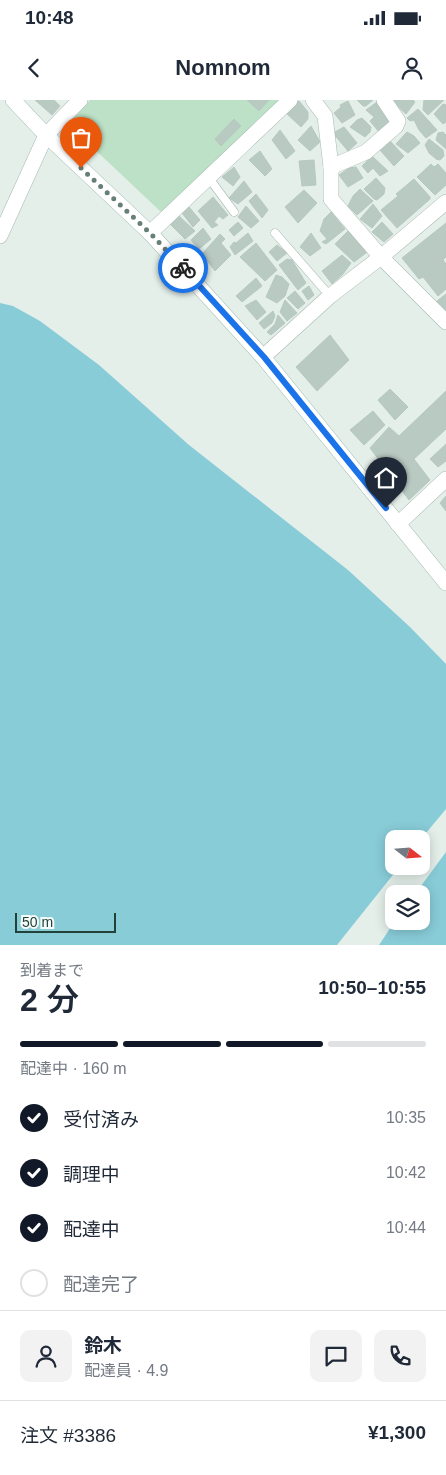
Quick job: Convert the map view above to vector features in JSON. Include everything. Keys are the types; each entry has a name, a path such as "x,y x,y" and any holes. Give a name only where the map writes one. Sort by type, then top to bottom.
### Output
{"street":[{"path":"13,100 46,136 150,233 264,357 446,583"},
{"path":"0,236 46,136 80,100"},
{"path":"150,233 290,100"},
{"path":"313,100 325,116 331,166 331,199 381,257 446,322"},
{"path":"331,166 366,152 396,126 398,121 384,100"},
{"path":"264,357 330,296 381,257 446,202"},
{"path":"398,524 446,479"}],"lane":[{"path":"209,178 234,212"},
{"path":"275,233 330,296"}],"green space":[{"path":"90,100 281,100 164,211 160,211 70,126 70,122"}],"water":[{"path":"0,303 13,306 40,321 99,365 189,445 348,570 410,627 446,664 446,809 428,830 385,830 385,875 393,875 337,945 0,945"},
{"path":"446,852 446,945 379,945 389,930 430,930 430,885 422,885"}],"building":[{"path":"35,100 54,100 60,106 52,115"},
{"path":"247,100 269,100 259,111"},
{"path":"357,100 373,100 366,106 363,106"},
{"path":"394,100 413,100 415,102 406,114 393,102"},
{"path":"424,100 444,100 428,115 423,110"},
{"path":"299,101 308,112 308,119 301,127 286,113"},
{"path":"348,101 355,115 342,123 334,113 341,107 340,105"},
{"path":"377,102 389,119 388,125 379,132 370,121 374,117 366,110"},
{"path":"443,104 446,105 446,122 443,124 434,114"},
{"path":"418,109 437,130 426,138 414,120 410,121 407,118"},
{"path":"362,118 371,127 370,132 365,137 350,127"},
{"path":"234,119 241,126 221,146 215,139"},
{"path":"311,126 320,142 310,151 298,140"},
{"path":"344,127 357,143 348,151 333,133"},
{"path":"280,130 295,151 286,159 272,140"},
{"path":"407,132 420,143 408,153 396,144"},
{"path":"443,132 446,135 446,149 436,140 438,133"},
{"path":"429,139 443,150 444,156 440,160 429,153 425,145"},
{"path":"390,141 404,156 394,166 380,150"},
{"path":"260,151 272,169 265,176 249,160"},
{"path":"372,156 388,171 380,176 373,168 368,173 362,166"},
{"path":"314,160 316,185 302,186 299,161"},
{"path":"431,164 434,167 438,164 446,173 446,185 435,195 417,177"},
{"path":"234,167 240,177 233,186 222,177"},
{"path":"356,167 363,178 348,187 339,175 349,168"},
{"path":"376,178 385,188 384,194 377,200 364,189"},
{"path":"414,179 430,199 397,228 381,210"},
{"path":"244,181 252,192 238,204 229,198"},
{"path":"360,189 373,201 357,215 348,206 353,196"},
{"path":"304,190 317,203 298,223 285,207"},
{"path":"256,194 268,210 262,218 249,201"},
{"path":"213,197 228,215 223,219 219,216 214,222 218,225 212,228 198,211"},
{"path":"373,204 382,216 372,228 360,219"},
{"path":"246,206 259,221 251,228 238,217"},
{"path":"189,207 200,220 193,227 182,213"},
{"path":"331,212 345,229 326,244 322,242 327,239 320,231 324,219"},
{"path":"179,216 195,231 185,239 170,224"},
{"path":"238,222 243,228 234,236 229,230"},
{"path":"382,222 393,234 384,242 372,232"},
{"path":"446,223 446,257 443,260 446,264 446,289 438,296 423,277 419,279 402,258"},
{"path":"203,228 211,239 199,249 191,240"},
{"path":"348,231 363,244 366,253 354,262 335,244"},
{"path":"248,233 253,241 235,255 230,247"},
{"path":"311,233 321,248 310,256 300,247"},
{"path":"220,234 225,239 221,243 231,255 215,271 202,254"},
{"path":"256,243 277,270 265,281 240,257"},
{"path":"277,245 287,253 277,261 269,252"},
{"path":"342,255 351,263 332,284 322,271"},
{"path":"287,259 292,260 306,283 298,290 279,265"},
{"path":"276,275 282,277 289,284 285,296 277,303 266,297"},
{"path":"256,278 262,286 242,302 236,296"},
{"path":"309,286 314,295 308,300 302,291"},
{"path":"295,291 305,303 298,309 287,298"},
{"path":"446,294 446,310 437,301"},
{"path":"256,300 266,312 257,320 245,306"},
{"path":"285,300 297,313 287,321 280,312"},
{"path":"273,311 275,316 272,323 264,329 259,323"},
{"path":"278,315 285,323 271,335 267,332 275,324"},
{"path":"330,335 349,360 317,391 296,367"},
{"path":"390,389 408,407 395,420 378,400"},
{"path":"446,391 446,429 414,459 430,480 409,500 370,448 389,427 399,436"},
{"path":"373,411 385,425 364,445 350,430"},
{"path":"446,444 446,461 438,467 430,459"},
{"path":"446,496 446,511 440,503"}],"way so far":[{"path":"81,168 150,233 183,268"}],"route":[{"path":"183,268 264,357 386,508"}]}
